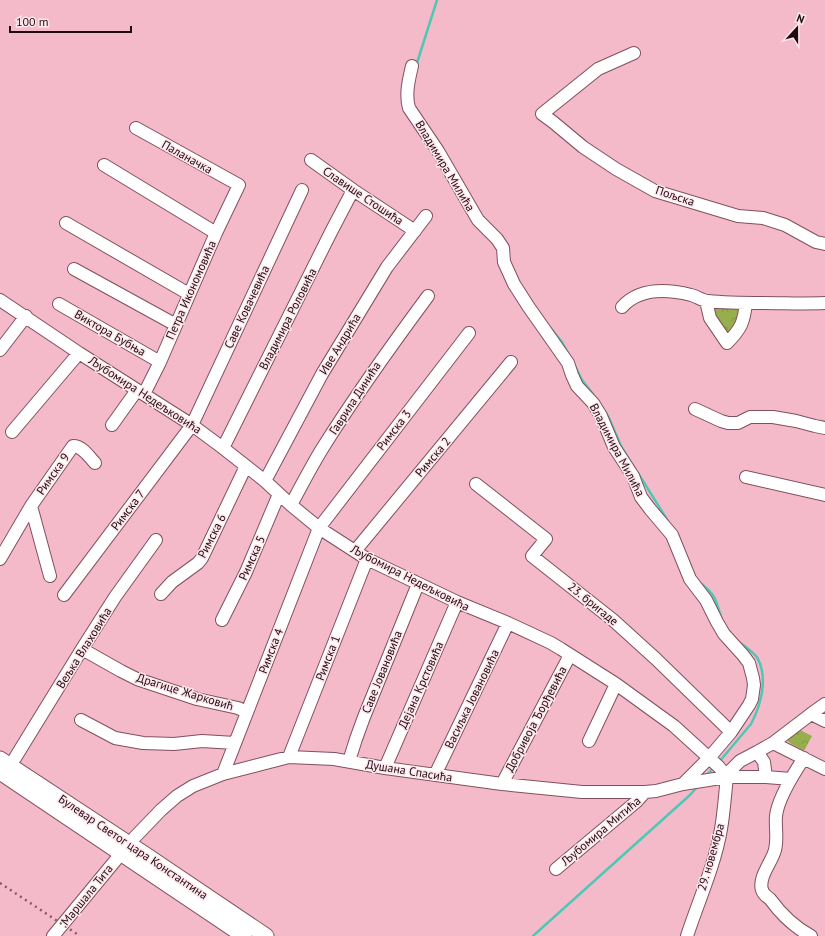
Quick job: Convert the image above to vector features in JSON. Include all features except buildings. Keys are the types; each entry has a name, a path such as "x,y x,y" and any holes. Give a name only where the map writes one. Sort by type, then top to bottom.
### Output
{"main road":[{"name":"Булевар Светог цара Константина","path":"0,759 244,936"},
{"name":"Булевар Светог цара Константина","path":"0,772 266,936"}],"street":[{"name":"Пољска","path":"634,53 598,69 542,114 554,122 583,147 616,169 655,191 738,216 763,218 785,225 816,242 825,244"},
{"name":"Владимира Милића","path":"412,66 407,94 409,108 438,151 478,220 497,239 503,248 504,262 514,284 568,363 578,386 593,403 601,416 614,447 632,476 641,497 650,510 672,535 690,580 706,600 724,634 749,663 754,685 752,699 714,762 684,784"},
{"name":"Паланачка","path":"136,128 239,185"},
{"name":"Славише Стошића","path":"311,160 415,231"},
{"path":"104,165 216,233"},
{"name":"Петра Икономовића","path":"112,425 140,392 160,362 216,233 239,185"},
{"name":"Саве Ковачевића","path":"192,425 302,190"},
{"name":"Владимира Роловића","path":"223,448 353,190"},
{"name":"Иве Андрића","path":"265,481 322,374 387,267 426,216"},
{"path":"66,223 189,294"},
{"path":"74,269 176,325"},
{"path":"622,307 630,300 644,293 656,292 682,293 706,301 825,303"},
{"name":"Гаврила Динића","path":"291,505 321,450 353,401 381,359 428,296"},
{"name":"Љубомира Недељковића","path":"0,300 79,353 192,425 265,481 319,528 367,559 457,602 551,643 616,684 674,726 714,762 727,777"},
{"path":"706,301 710,318 727,343 742,326 746,302"},
{"name":"Виктора Бубња","path":"59,304 160,362"},
{"path":"0,350 26,316"},
{"name":"Римска 3","path":"319,528 469,333"},
{"path":"12,432 79,353"},
{"name":"Римска 2","path":"355,551 511,362"},
{"path":"695,408 728,423 738,423 750,417 773,418 796,420 825,428"},
{"name":"Римска 7","path":"64,595 192,425"},
{"name":"Римска 9","path":"0,559 31,506 73,446 77,446 81,449 95,464"},
{"name":"Римска 6","path":"161,594 172,582 198,563 202,558 246,466"},
{"path":"746,477 825,495"},
{"name":"23. бригаде","path":"476,484 546,539 532,556 614,620 731,732"},
{"name":"Римска 5","path":"222,620 246,572 279,494"},
{"name":"Римска 9","path":"31,506 50,576"},
{"name":"Римска 4","path":"223,774 319,528"},
{"name":"Вељка Влаховића","path":"15,758 82,649 126,582 156,540"},
{"name":"Римска 1","path":"289,757 367,559"},
{"name":"Саве Јовановића","path":"349,762 364,717 418,584"},
{"name":"Дејана Крстовића","path":"385,768 457,602"},
{"name":"Васиљка Јовановића","path":"435,775 508,623"},
{"name":"Драгице Жарковић","path":"82,649 137,679 197,699 238,708 247,712"},
{"name":"Добривоја Ђорђевића","path":"502,784 570,655"},
{"path":"589,741 616,684"},
{"path":"727,777 731,770 740,761 774,742 825,704"},
{"path":"810,714 825,722"},
{"path":"81,720 115,738 143,743 174,744 202,741 235,743"},
{"path":"774,742 825,770"},
{"path":"758,752 764,762 766,777"},
{"name":"Душана Спасића","path":"125,849 161,810 177,796 193,786 223,774 289,757 334,759 385,768 502,784 582,792 656,791 684,784 727,777 766,777 791,779"},
{"path":"804,758 791,779 779,804 776,815 777,840 772,860 762,879 762,891 782,914 802,931 811,936"},
{"name":"29. новембра","path":"687,936 718,844 727,777"},
{"name":"Љубомира Митића","path":"556,869 636,802 645,792"},
{"name":"Маршала Тита","path":"53,936 125,849"}],"green space":[{"path":"711,306 742,306 737,327 725,336"},
{"path":"798,729 812,736 804,751 788,741 788,738"}],"waterway":[{"path":"416,66 437,0"},
{"path":"549,326 562,342 568,353"},
{"path":"575,366 582,380 593,394"},
{"path":"605,411 621,446 635,469"},
{"path":"638,473 668,521"},
{"path":"699,582 714,597 721,617"},
{"path":"719,762 751,724 758,709 762,692 763,675 758,659 752,652 739,642"},
{"path":"707,775 714,767"},
{"path":"533,936 690,795 697,787"}],"railway":[{"path":"0,883 80,936"}]}
